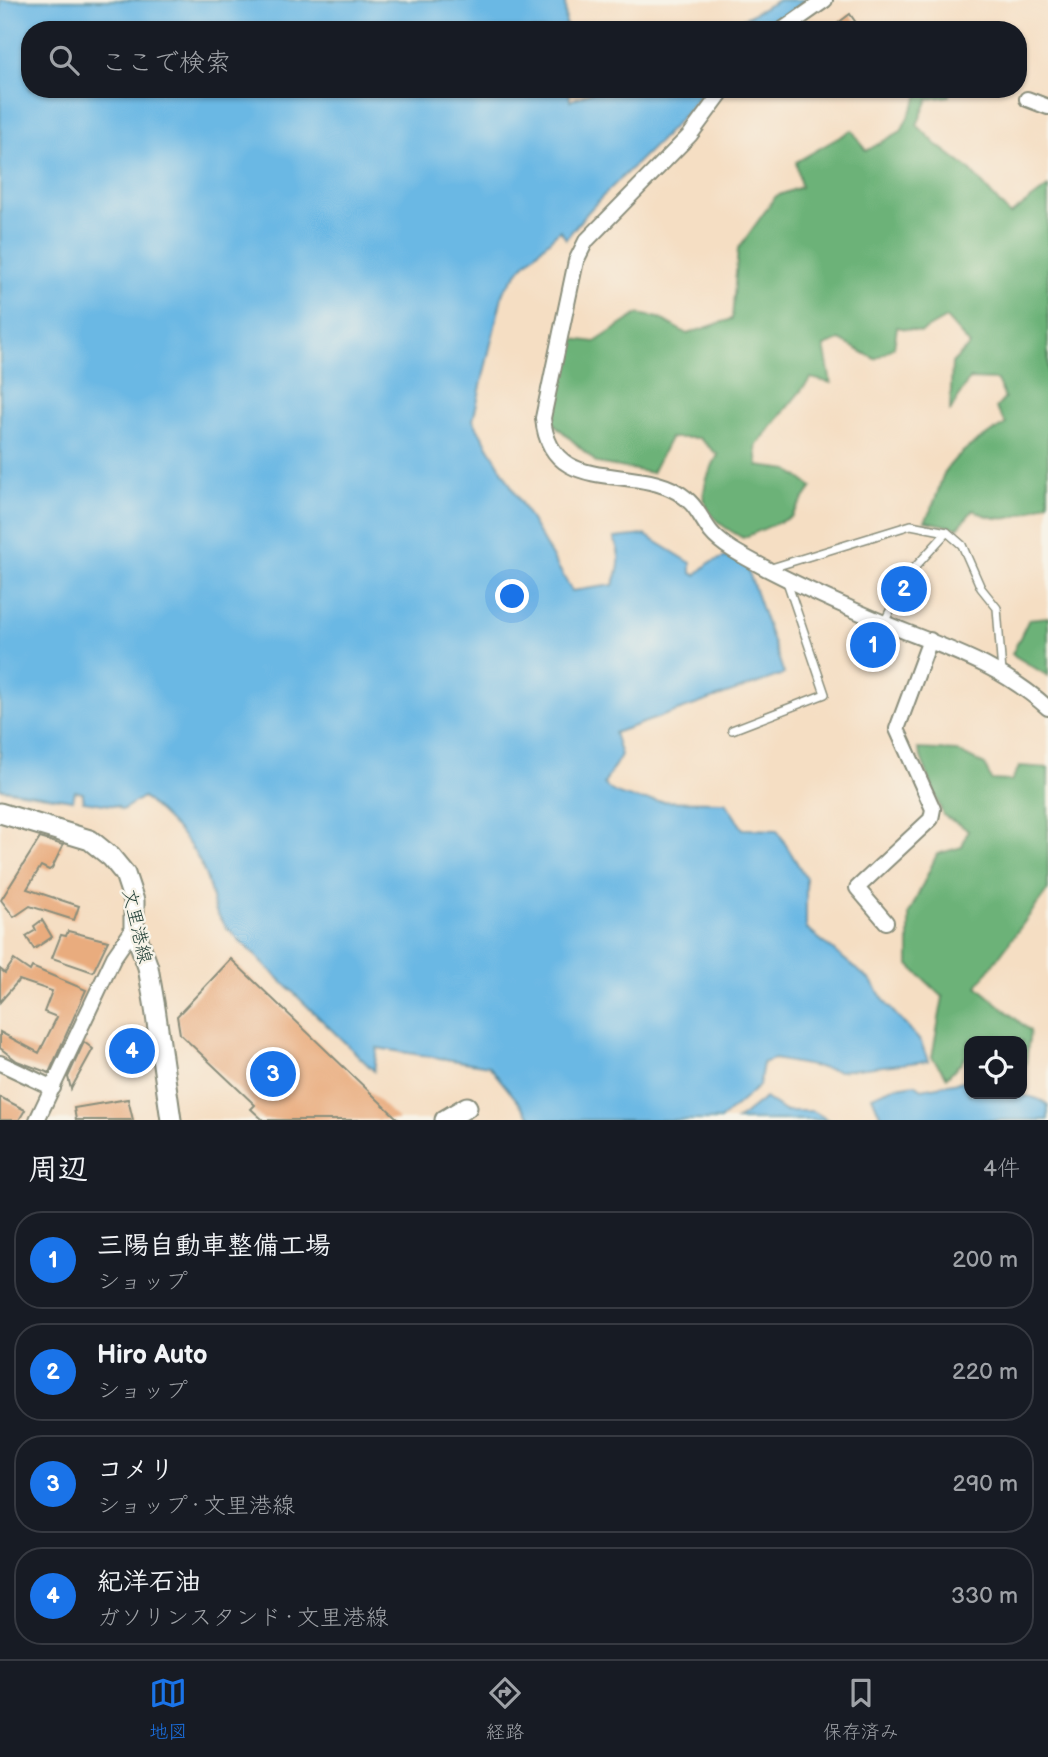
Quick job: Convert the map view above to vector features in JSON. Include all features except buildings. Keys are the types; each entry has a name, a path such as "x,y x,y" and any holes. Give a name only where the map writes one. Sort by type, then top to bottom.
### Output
{"main road":[{"name":"文里港線","path":"0,813 80,836 111,857 125,874 134,901 134,928 148,967 171,1120"},
{"path":"445,1120 467,1107"}],"street":[{"path":"795,21 825,0"},
{"path":"717,98 690,135 586,241 576,261 543,418 545,439 557,457 570,467 664,486 679,494 701,512 711,531 722,542 767,569 1002,673 1026,687 1048,708"},
{"path":"1027,99 1048,107"},
{"path":"886,922 857,888 931,819 933,808 897,729 930,640"},
{"path":"37,1120 114,957 134,928"},
{"path":"0,1063 53,1087"}],"lane":[{"path":"767,569 911,525 947,532 962,545 981,588 997,608 1002,673"},
{"path":"884,623 907,576 947,532"},
{"path":"732,730 825,694 786,578"}],"green space":[{"path":"918,98 935,98 928,99 917,125 936,144 969,169 1010,215 1048,187 1048,502 1011,518 994,518 973,510 958,528 925,521 951,463 968,448 1006,424 996,408 1005,398 997,380 969,379 950,412 952,363 970,345 946,318 921,332 897,327 894,347 875,359 840,340 824,346 831,383 811,378 756,446 758,466 789,470 812,487 791,517 743,538 718,521 705,504 706,483 718,455 699,438 670,438 652,473 597,463 552,422 556,387 573,339 595,342 638,314 659,318 687,334 732,319 738,249 776,196 801,187 796,162 852,130 866,151 901,131"},
{"path":"1048,617 1048,676 1012,654 1029,619"},
{"path":"918,749 957,751 985,765 991,780 1011,781 1020,766 1048,768 1048,890 977,986 1030,1031 1027,1054 1027,1036 964,1036 964,1059 947,1077 932,1057 943,997 909,965 909,914 937,854 962,847 968,830 943,815"}],"water":[{"path":"0,0 565,0 566,21 21,21 21,98 570,98 570,101 577,98 697,98 672,128 599,200 566,239 560,230 522,267 503,292 473,420 572,591 613,585 619,561 614,538 645,535 691,563 691,573 696,575 709,563 725,557 746,564 784,674 614,733 621,755 604,784 613,792 643,800 725,802 743,829 777,830 806,878 806,928 871,981 888,1006 921,1042 928,1061 839,1071 774,1059 763,1063 759,1086 720,1120 533,1120 489,1066 377,1048 374,1071 228,929 214,907 205,874 194,851 162,814 143,797 122,810 117,806 83,801 83,793 75,791 73,800 0,789"},
{"path":"779,0 806,0 777,21 739,21"},
{"path":"964,1081 964,1099 1032,1097 1048,1105 1048,1120 882,1120 872,1096 891,1088 915,1084 922,1089"},
{"path":"765,1098 784,1111 813,1111 828,1120 737,1120"}],"place":[{"name":"Hiro Auto","path":"904,589"},
{"name":"三陽自動車整備工場","path":"873,645"},
{"name":"紀洋石油","path":"132,1051"},
{"name":"コメリ","path":"273,1074"}]}
